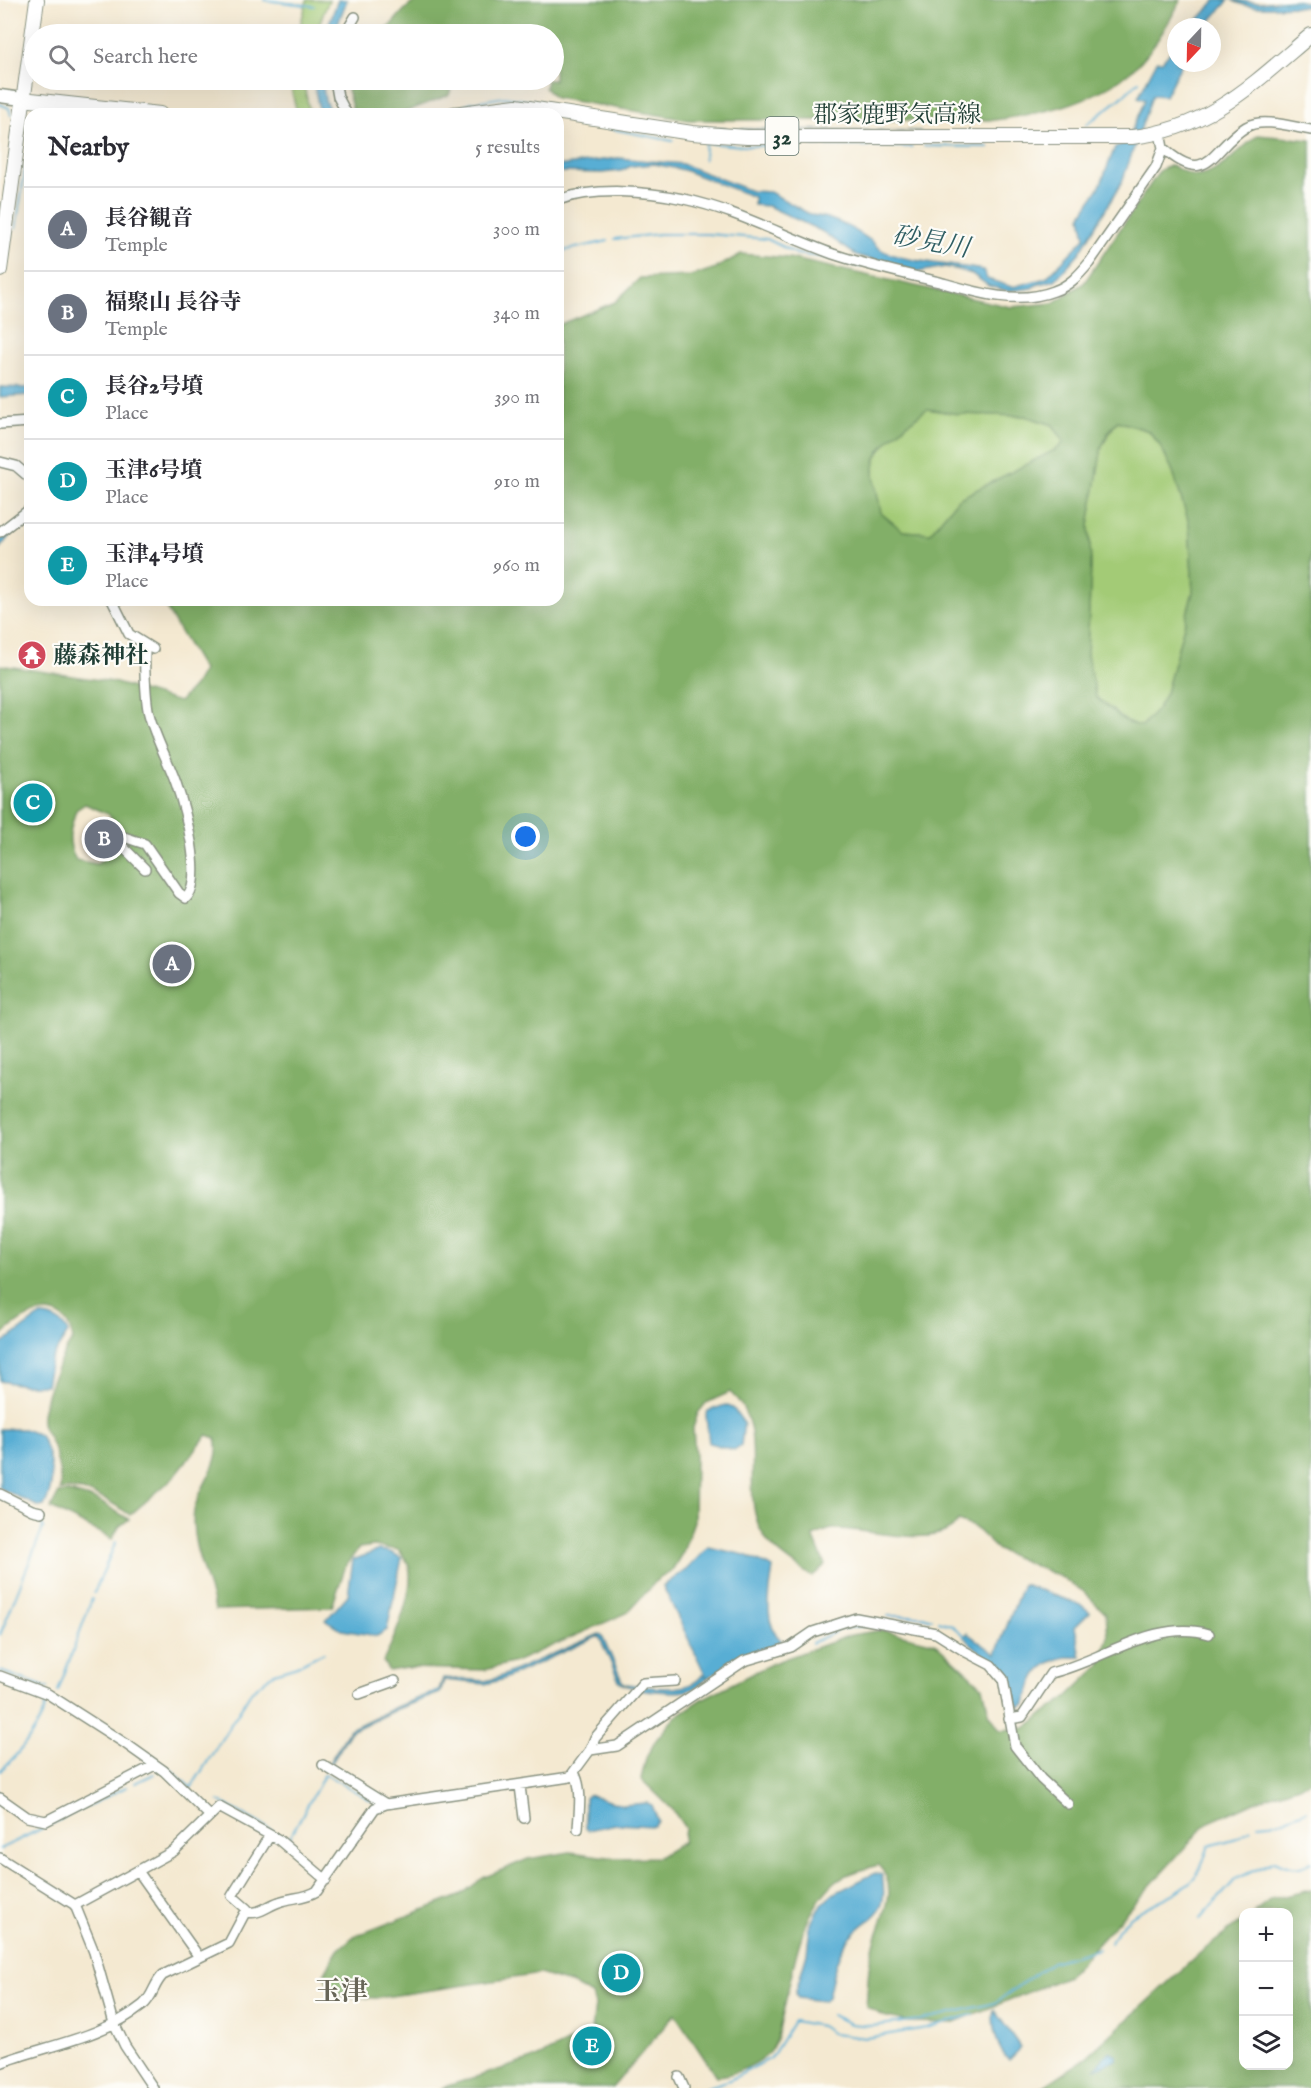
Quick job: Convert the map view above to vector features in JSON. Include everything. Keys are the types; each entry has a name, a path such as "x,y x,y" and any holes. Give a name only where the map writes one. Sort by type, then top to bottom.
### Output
{"main road":[{"path":"33,24 37,0"},
{"name":"郡家鹿野気高線","path":"564,113 692,133 747,137 1114,138 1156,134 1217,111 1311,35"},
{"path":"0,270 24,86"},
{"path":"22,99 105,108"},
{"name":"郡家鹿野気高線","path":"500,108 516,106 529,108"}],"street":[{"path":"351,24 355,17"},
{"path":"337,90 344,108"},
{"path":"0,96 22,99"},
{"path":"1156,134 1163,148 1178,161 1192,166 1202,166 1212,160 1247,126 1267,124 1311,130"},
{"path":"564,199 610,193 652,194 685,200 743,217 833,254 873,266 964,289 1005,297 1025,297 1054,291 1078,275 1156,167 1163,148"},
{"path":"0,424 24,422"},
{"path":"0,462 16,466 24,473"},
{"path":"0,532 24,514"},
{"path":"115,606 129,634 149,648 143,657 148,712 177,784 187,822 194,867 194,886 190,895 186,898 179,893 145,844 138,839 124,837 120,839 120,844 145,869"},
{"path":"0,1494 41,1512"},
{"path":"590,1750 616,1746 744,1661 791,1647 813,1632 856,1618 936,1633 966,1653 991,1665 1003,1679 1015,1746 1041,1779 1068,1804"},
{"path":"1009,1719 1022,1717 1051,1673 1070,1669 1165,1631 1194,1630 1209,1634"},
{"path":"0,1677 48,1694 155,1765 210,1815"},
{"path":"360,1695 395,1681"},
{"path":"246,1912 255,1913 282,1900 306,1898 317,1891 375,1808 386,1803 520,1786 570,1777 590,1750 595,1738 643,1683 675,1681"},
{"path":"0,1798 34,1821 46,1821 155,1765"},
{"path":"323,1765 386,1803"},
{"path":"573,1772 578,1786 578,1829"},
{"path":"578,1786 589,1780"},
{"path":"520,1786 524,1818"},
{"path":"75,1905 174,1851 219,1807 270,1834 326,1880"},
{"path":"0,2063 101,2031 143,2006 163,1975 189,1965 199,1957 229,1943 247,1909 232,1896 270,1834"},
{"path":"0,1858 75,1905 94,1952 114,2023 125,2046 153,2088"},
{"path":"138,1871 199,1957"},
{"path":"679,2078 684,2088"}],"green space":[{"path":"307,0 329,0 319,24 301,24"},
{"path":"419,0 1181,0 1171,18 1167,18 1167,25 1151,50 1127,74 1112,84 1097,93 1064,106 1029,115 994,120 689,120 555,98 547,90 564,90 564,24 392,24 409,6"},
{"path":"291,90 305,90 309,108 296,108"},
{"path":"347,90 451,90 449,95 415,108 352,108"},
{"path":"1258,135 1311,140 1311,1782 1266,1797 1207,1823 1068,1976 952,2023 910,2022 883,2016 866,2007 870,1959 889,1896 885,1875 878,1865 844,1876 823,1895 800,1941 776,2039 768,2054 747,2068 716,2076 675,2014 612,2088 441,2088 536,2058 592,2031 595,2005 592,1995 572,1984 540,1974 377,1998 345,1997 329,1987 324,1974 338,1950 353,1937 459,1896 483,1878 528,1859 570,1852 616,1858 659,1857 683,1842 685,1828 672,1809 641,1779 646,1758 656,1740 675,1717 704,1698 773,1663 851,1635 882,1630 935,1643 983,1687 989,1713 1000,1730 1025,1728 1068,1696 1100,1665 1108,1637 1106,1614 1083,1591 1061,1577 998,1550 974,1527 958,1521 949,1530 935,1535 901,1536 834,1529 826,1531 813,1536 825,1565 812,1577 777,1551 761,1531 755,1514 752,1440 749,1423 742,1406 730,1392 706,1403 698,1413 693,1428 694,1521 683,1552 671,1572 658,1579 627,1613 515,1662 485,1670 406,1668 389,1671 383,1662 402,1615 410,1576 408,1564 399,1550 374,1546 359,1548 346,1565 332,1607 215,1610 197,1548 193,1523 197,1501 216,1457 216,1438 207,1435 173,1478 130,1515 87,1492 60,1490 56,1458 43,1425 42,1416 52,1380 73,1340 68,1326 61,1317 52,1313 42,1313 20,1321 0,1337 0,665 113,682 179,702 194,686 203,670 165,606 564,606 564,323 615,302 640,278 692,276 716,268 741,254 789,258 1011,307 1053,303 1084,283 1160,170 1171,165 1198,176 1222,166","holes":["927,409 958,414 1025,416 1053,425 1064,442 1057,449 958,499 930,533 903,531 881,513 874,478 876,458 892,437","1117,421 1149,431 1159,444 1172,469 1189,523 1193,592 1166,693 1158,708 1142,726 1128,723 1096,697 1087,655 1091,565 1089,526 1102,446","85,804 108,814 119,826 110,853 97,864 76,860 71,847 70,835 76,810"]},
{"path":"927,409 958,414 1025,416 1053,425 1064,442 1057,449 958,499 930,533 903,531 881,514 874,478 874,464 880,451 892,437"},
{"path":"1117,421 1149,431 1159,444 1172,469 1189,523 1193,592 1166,693 1158,708 1142,726 1128,723 1096,697 1087,655 1091,565 1089,526 1102,446"},
{"path":"68,1492 97,1500 129,1519 119,1527 112,1539 51,1508 59,1493"},
{"path":"1311,1890 1311,2088 1041,2088 1082,2061 1200,1953 1239,1923 1239,2070 1293,2070 1293,1908 1259,1908 1271,1899"}],"water":[{"path":"338,0 347,0 338,24 329,24"},
{"path":"1216,0 1229,0 1213,18 1199,18"},
{"path":"1232,0 1259,3 1293,0 1311,3 1311,8 1260,7"},
{"path":"1167,55 1167,72 1177,72 1165,96 1153,95 1122,182 1080,252 1055,280 1033,288 1008,291 989,286 972,274 959,270 945,267 918,272 856,255 821,231 768,206 754,205 754,197 684,170 654,164 631,166 621,171 602,173 564,172 564,165 618,158 682,164 751,191 770,192 811,215 849,227 889,253 914,260 983,270 987,279 1012,287 1046,278 1085,238 1081,216 1100,186 1115,147 1126,143 1145,100 1138,97 1157,61 1162,61"},
{"path":"315,90 324,90 328,108 319,108"},
{"path":"704,127 733,129 921,131 733,130"},
{"path":"0,387 24,388 24,395 0,397"},
{"path":"24,518 24,524 13,531 0,548 0,536"},
{"path":"40,1316 57,1320 68,1333 51,1359 46,1385 24,1385 0,1381 0,1345"},
{"path":"725,1405 733,1408 744,1423 741,1445 734,1450 709,1443 706,1415 708,1411"},
{"path":"0,1429 24,1429 40,1435 50,1460 51,1470 50,1488 44,1506 39,1507 0,1488"},
{"path":"708,1547 745,1555 773,1568 769,1596 770,1616 772,1626 782,1641 771,1647 738,1656 734,1662 707,1678 663,1586 687,1569"},
{"path":"379,1550 402,1558 387,1630 377,1636 342,1630 326,1620 348,1595 353,1560"},
{"path":"1023,1584 1081,1605 1090,1612 1075,1627 1081,1657 1065,1657 1041,1669 1030,1688 1025,1704 1020,1707 1015,1701 1013,1684 1006,1669 989,1660 964,1637 967,1633 996,1654"},
{"path":"599,1634 602,1635 622,1681 626,1684 668,1688 689,1685 703,1674 707,1679 690,1690 683,1691 653,1691 624,1684 619,1681 599,1636 501,1680 485,1684 444,1680 440,1693 397,1709 351,1731 331,1764 329,1763 350,1729 398,1706 439,1690 443,1678 485,1681 497,1678"},
{"path":"588,1795 623,1805 647,1803 652,1805 658,1821 653,1826 616,1824 588,1830 585,1828 585,1798"},
{"path":"875,1873 882,1875 884,1890 880,1909 856,1931 844,1946 835,1967 828,1997 824,2001 798,1998 795,1994 807,1953 810,1926 817,1911 831,1895"},
{"path":"994,2010 1021,2048 1009,2060 1001,2050 996,2037 993,2023"},
{"path":"1109,2051 1117,2055 1117,2060 1096,2069"}],"waterway":[{"path":"264,0 314,6"},
{"path":"1086,125 1139,81"},
{"path":"465,106 469,103 504,97 544,103"},
{"path":"0,104 9,108 11,115"},
{"path":"582,123 673,141"},
{"path":"704,160 705,143 745,146 805,145"},
{"path":"813,145 912,147"},
{"path":"924,146 989,147"},
{"path":"16,228 24,177"},
{"path":"615,239 659,234 708,234 767,239 797,254 830,258"},
{"path":"564,251 608,241"},
{"path":"844,262 861,267"},
{"path":"0,1635 43,1528 40,1515"},
{"path":"94,1593 116,1542"},
{"path":"58,1691 92,1599"},
{"path":"888,1616 923,1616 932,1619"},
{"path":"939,1621 951,1625 966,1637"},
{"path":"812,1643 841,1629 871,1625"},
{"path":"168,1767 191,1788 251,1692 274,1673 297,1666 324,1652"},
{"path":"0,1671 48,1688"},
{"path":"0,1771 15,1756 35,1729 41,1719 47,1699"},
{"path":"135,1783 154,1774"},
{"path":"287,1838 290,1837 325,1774 372,1801"},
{"path":"0,1849 126,1787"},
{"path":"219,1801 273,1831"},
{"path":"1258,1824 1279,1822 1306,1811"},
{"path":"1111,1943 1126,1920 1183,1888 1193,1879 1201,1868 1209,1846 1237,1838 1251,1829"},
{"path":"1200,1919 1236,1879 1275,1861 1293,1868 1311,1862"},
{"path":"832,2015 850,2024 872,2026 920,2020 995,2003 1052,1962 1098,1949"},
{"path":"705,2088 730,2080 771,2058 794,2021 821,2026 833,2034 866,2038 926,2028 974,2014"},
{"path":"0,2071 7,2064"},
{"path":"674,2088 678,2087"}],"place":[{"name":"藤森神社","path":"32,655"},
{"name":"長谷2号墳","path":"33,803"},
{"name":"福聚山 長谷寺","path":"104,839"},
{"name":"長谷観音","path":"172,964"},
{"name":"玉津6号墳","path":"621,1973"},
{"name":"玉津4号墳","path":"592,2046"}],"district":[{"name":"玉津","path":"341,1991"}],"water label":[{"name":"砂見川","path":"931,241"}]}
